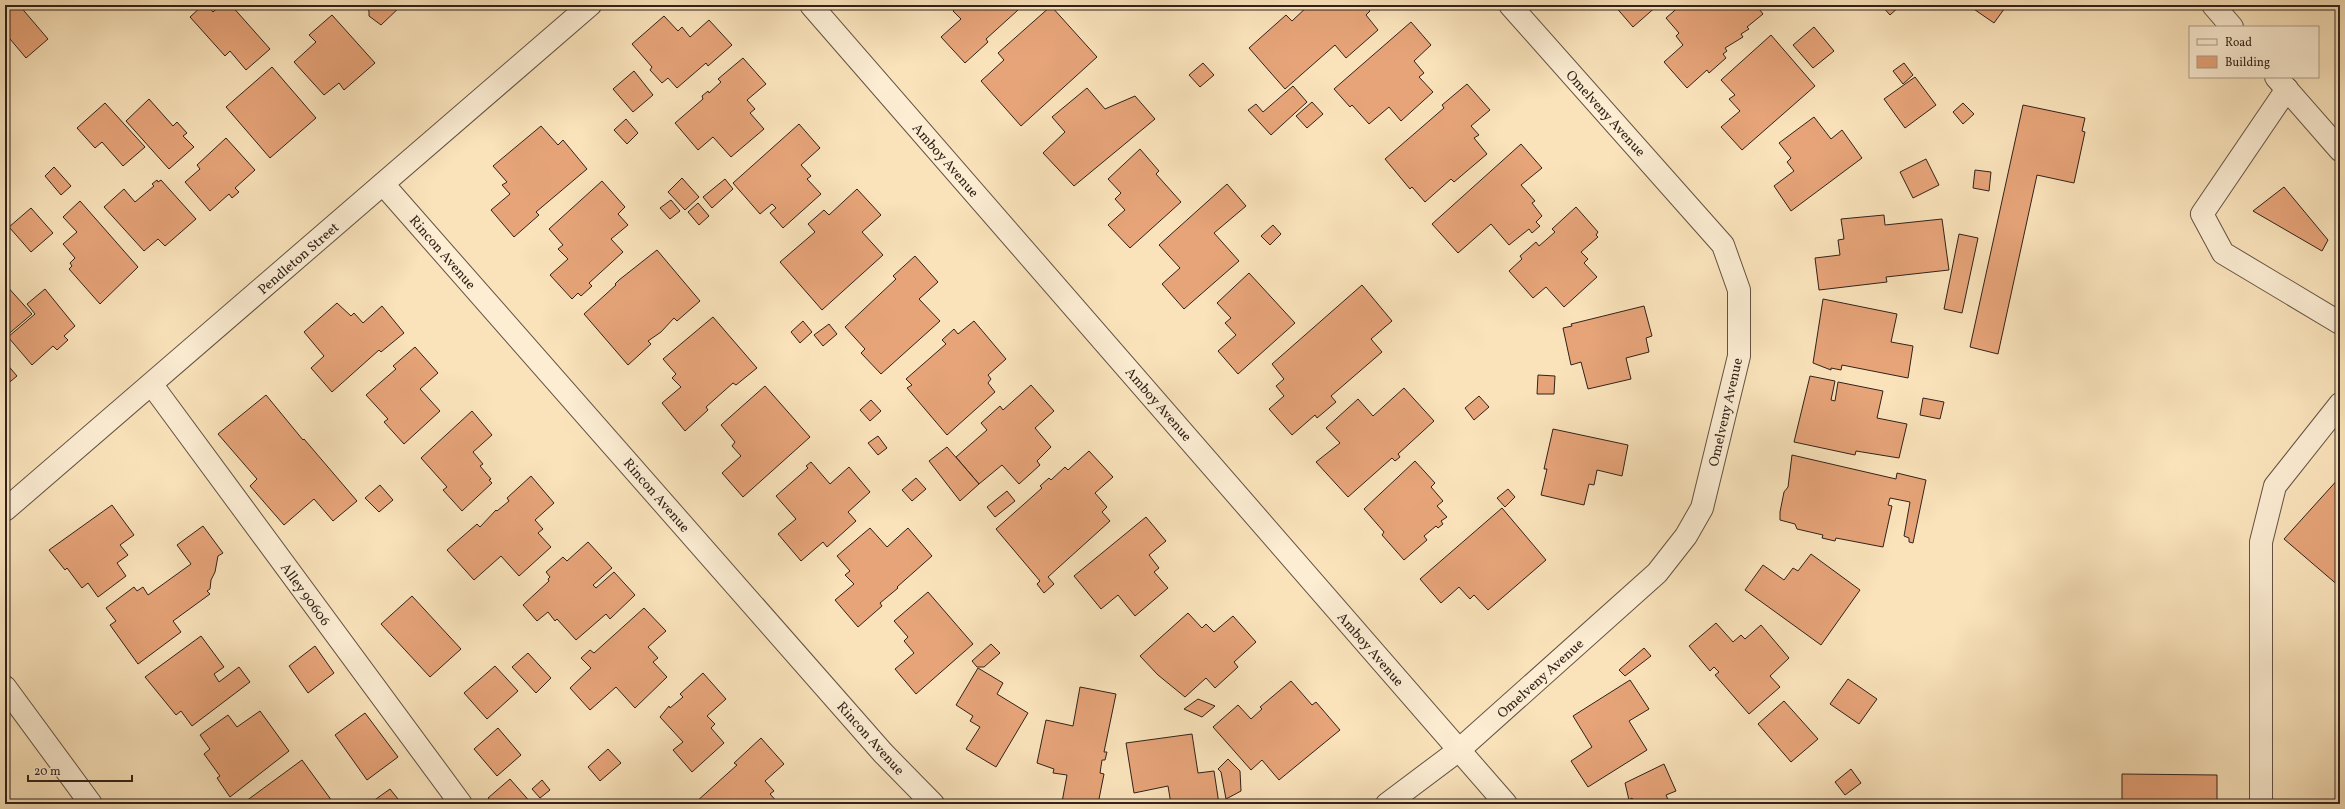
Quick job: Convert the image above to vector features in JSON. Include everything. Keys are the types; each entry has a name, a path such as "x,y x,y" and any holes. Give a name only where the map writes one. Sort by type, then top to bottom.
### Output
{"street":[{"name":"Pendleton Street","path":"5,510 152,385 590,5"},
{"name":"Amboy Avenue","path":"811,5 1506,804"},
{"name":"Omelveny Avenue","path":"1459,750 1657,573 1686,536 1702,508 1739,356 1739,290 1723,245 1510,5"},
{"path":"2213,5 2231,26"},
{"path":"2340,150 2281,83 2202,214 2223,253 2340,323"},
{"name":"Rincon Avenue","path":"383,184 883,753 933,804"},
{"name":"Alley 90606","path":"152,385 461,804"},
{"path":"2261,804 2261,542 2275,486 2340,404"},
{"path":"5,687 91,804"},
{"path":"1387,804 1459,750"}],"building":[{"path":"5,5 19,5 48,39 26,58 5,33"},
{"path":"203,5 207,5 213,12 221,5 231,5 270,49 246,70 230,51 225,56 190,17"},
{"path":"296,5 306,5 300,10"},
{"path":"364,5 402,5 381,25 369,16 369,11"},
{"path":"955,5 1014,5 1018,10 986,39 988,42 965,63 941,37 961,19 953,11 957,7"},
{"path":"1309,5 1364,5 1370,11 1366,15 1378,30 1346,58 1335,45 1285,89 1249,48 1286,15 1292,21"},
{"path":"1614,5 1658,5 1633,27"},
{"path":"1681,5 1756,5 1763,14 1747,27 1749,29 1741,34 1743,37 1725,48 1727,51 1723,54 1726,58 1709,73 1707,70 1687,88 1664,62 1683,45 1676,36 1679,33 1666,18"},
{"path":"1881,5 1901,5 1890,15"},
{"path":"1968,5 2007,5 1994,23"},
{"path":"1051,6 1097,57 1021,126 981,81 1004,60 998,53"},
{"path":"332,15 375,63 344,90 339,83 324,95 294,62 316,42 309,35"},
{"path":"664,16 678,31 682,27 690,37 709,20 732,45 708,66 706,63 677,88 668,78 662,83 650,70 652,67 632,44"},
{"path":"1411,22 1431,45 1414,61 1424,73 1419,77 1433,92 1401,121 1389,107 1369,124 1352,105 1350,107 1334,89"},
{"path":"1814,27 1834,51 1813,68 1793,45"},
{"path":"1771,35 1815,86 1742,150 1721,127 1740,111 1729,99 1735,95 1721,80"},
{"path":"743,58 766,84 747,100 755,109 750,113 764,129 731,157 713,137 698,150 675,123 703,99 702,96 708,91 709,93 721,82 718,79"},
{"path":"1203,63 1214,75 1200,87 1189,75"},
{"path":"1904,63 1913,75 1903,84 1893,71"},
{"path":"272,67 316,118 270,158 226,107"},
{"path":"634,71 653,95 633,112 613,89"},
{"path":"1915,77 1936,105 1905,128 1884,99"},
{"path":"1467,84 1490,110 1471,126 1479,135 1474,138 1487,154 1454,182 1451,179 1425,202 1412,187 1410,189 1385,159 1444,108 1442,105"},
{"path":"1293,86 1307,102 1271,135 1248,110 1256,104 1263,112"},
{"path":"1087,88 1105,109 1135,96 1155,119 1074,186 1043,153 1065,132 1052,117"},
{"path":"149,99 173,126 177,122 187,133 183,136 194,147 169,169 126,121"},
{"path":"1312,102 1323,114 1307,128 1296,116"},
{"path":"105,103 145,147 123,166 102,142 95,148 77,128"},
{"path":"1963,103 1974,114 1963,124 1953,112"},
{"path":"2023,105 2085,118 2082,131 2085,132 2074,183 2037,175 1998,354 1970,347"},
{"path":"1814,117 1831,139 1842,130 1862,158 1791,211 1774,186 1794,171 1787,162 1791,158 1779,143"},
{"path":"626,119 638,133 627,144 614,130"},
{"path":"799,124 820,148 801,165 811,176 807,179 821,194 783,228 770,213 776,208 772,204 760,214 733,183"},
{"path":"541,126 558,145 563,140 587,169 536,212 539,215 514,237 491,210 510,194 502,185 507,182 493,166"},
{"path":"226,138 255,170 235,188 239,192 232,198 229,194 210,211 185,182 200,169 197,165"},
{"path":"1521,144 1542,168 1521,185 1535,201 1532,203 1542,216 1536,222 1540,226 1532,233 1529,229 1509,245 1491,224 1458,253 1432,224"},
{"path":"1140,149 1159,171 1156,174 1181,202 1130,248 1108,225 1125,210 1115,199 1121,193 1108,179"},
{"path":"1926,159 1939,185 1913,198 1900,172"},
{"path":"54,167 71,186 61,195 45,176"},
{"path":"1975,170 1991,172 1989,191 1973,188"},
{"path":"682,178 699,197 685,210 668,192"},
{"path":"725,179 733,189 712,208 703,197"},
{"path":"157,180 158,182 161,180 196,219 165,246 158,239 144,251 104,207 124,189 135,202 154,186 152,184"},
{"path":"602,181 625,207 618,214 628,225 611,239 623,252 589,283 592,286 581,296 578,293 572,299 550,275 568,259 558,249 563,245 549,229"},
{"path":"1227,184 1246,206 1214,233 1239,261 1184,309 1162,284 1180,268 1159,245"},
{"path":"2284,187 2328,240 2322,251 2253,211"},
{"path":"857,189 881,215 862,232 883,255 822,310 780,262 815,232 808,224 824,210 829,215"},
{"path":"671,200 680,211 670,219 660,208"},
{"path":"80,201 138,267 100,304 69,269 72,266 70,263 75,258 63,244 77,232 63,217"},
{"path":"698,203 709,216 699,225 688,212"},
{"path":"1576,207 1598,232 1596,235 1598,237 1581,252 1588,259 1584,263 1597,277 1564,307 1546,287 1533,298 1509,271 1522,259 1520,256 1536,242 1539,246 1555,232 1552,229"},
{"path":"31,208 53,233 31,252 9,227"},
{"path":"1884,215 1885,225 1942,219 1949,270 1886,277 1887,282 1819,290 1815,258 1840,255 1838,240 1844,239 1841,219"},
{"path":"1273,225 1281,234 1270,245 1261,236"},
{"path":"1959,234 1978,238 1962,313 1944,309"},
{"path":"657,250 700,301 677,321 674,318 661,332 648,341 651,344 628,365 584,314 616,285 615,284 619,280"},
{"path":"915,256 938,282 919,299 940,321 881,374 861,353 865,349 845,327 896,279 893,276"},
{"path":"1249,273 1295,323 1238,374 1218,351 1236,335 1225,323 1231,318 1217,303"},
{"path":"5,284 32,314 5,337"},
{"path":"1362,285 1392,321 1371,339 1382,352 1331,396 1336,402 1317,418 1315,415 1292,435 1269,409 1284,396 1276,386 1284,379 1272,364"},
{"path":"45,289 75,326 64,336 68,340 57,350 53,346 32,365 8,337 35,314 27,304"},
{"path":"1823,299 1897,314 1891,342 1913,346 1908,378 1842,365 1841,370 1831,368 1831,370 1813,363"},
{"path":"337,303 351,316 354,313 363,323 382,306 404,333 381,352 379,350 332,392 311,368 324,356 304,332"},
{"path":"1644,306 1652,336 1646,338 1649,352 1626,358 1631,379 1588,389 1581,362 1571,365 1563,328 1572,326 1571,324"},
{"path":"713,317 757,368 736,385 733,383 706,407 708,410 685,431 662,403 681,387 672,378 676,374 663,359"},
{"path":"803,321 812,332 800,343 791,332"},
{"path":"974,321 1006,359 988,375 991,379 988,383 995,392 947,435 907,388 912,385 906,379 946,344 942,340 954,329 958,334"},
{"path":"829,324 837,334 823,346 814,335"},
{"path":"415,347 438,373 420,389 440,411 404,444 384,422 388,419 366,395 396,369 393,366"},
{"path":"5,362 17,376 5,386"},
{"path":"1538,375 1555,376 1554,394 1537,394"},
{"path":"1810,376 1835,381 1831,400 1835,401 1838,382 1883,391 1877,418 1907,424 1899,458 1856,451 1855,455 1794,442"},
{"path":"1031,385 1054,411 1035,428 1051,447 1037,461 1040,465 1019,484 1002,465 979,484 956,457 987,430 981,423 1000,406 1003,410"},
{"path":"765,386 810,437 743,497 722,473 741,456 732,446 735,442 721,425"},
{"path":"1404,388 1434,421 1398,454 1400,457 1395,461 1392,458 1348,497 1316,462 1340,443 1326,428 1358,399 1373,416"},
{"path":"266,395 303,440 304,439 357,501 333,521 314,499 284,525 250,486 257,479 218,434"},
{"path":"1479,396 1489,407 1474,420 1465,408"},
{"path":"1923,398 1944,402 1940,419 1920,415"},
{"path":"871,400 881,411 870,421 860,410"},
{"path":"472,411 492,435 473,452 483,464 480,466 491,479 489,480 492,483 462,511 443,490 447,487 421,458"},
{"path":"1553,429 1628,445 1622,476 1597,470 1594,485 1589,484 1584,505 1541,495 1547,469 1544,469"},
{"path":"878,436 887,448 878,455 868,443"},
{"path":"947,447 979,484 960,501 929,461"},
{"path":"1089,451 1113,477 1095,493 1107,507 1102,512 1110,521 1048,577 1054,584 1044,593 1037,584 1040,581 996,529 1042,488 1040,486 1049,478 1051,480 1065,467 1068,470"},
{"path":"1792,455 1896,479 1897,473 1926,480 1913,543 1909,542 1909,538 1904,536 1910,502 1890,498 1888,505 1892,506 1883,547 1836,538 1835,541 1822,538 1823,535 1797,529 1795,524 1780,520 1784,492 1788,487"},
{"path":"1415,461 1435,483 1431,487 1443,501 1437,506 1447,517 1441,521 1443,524 1438,528 1436,526 1424,536 1427,540 1404,560 1382,535 1384,532 1364,509"},
{"path":"811,462 830,484 849,467 870,492 848,512 856,521 827,547 823,542 801,561 778,534 796,519 776,496 808,468 806,466"},
{"path":"531,476 554,503 535,520 543,529 538,533 551,547 519,576 501,556 474,580 447,550 477,524 480,527 496,510 497,511 509,501 507,498"},
{"path":"2340,477 2340,587 2284,539"},
{"path":"916,478 926,489 912,501 902,490"},
{"path":"380,485 393,500 379,512 365,498"},
{"path":"1508,489 1515,497 1505,507 1497,498"},
{"path":"1007,491 1015,501 995,517 987,507"},
{"path":"112,505 134,535 120,545 128,555 117,563 126,576 98,597 88,583 82,588 67,568 65,570 49,550"},
{"path":"1502,508 1546,560 1488,610 1474,595 1470,599 1459,587 1441,603 1420,579"},
{"path":"1146,517 1166,541 1149,555 1159,568 1154,572 1168,588 1135,616 1118,595 1101,609 1074,576"},
{"path":"203,526 223,553 218,556 210,589 207,591 210,594 173,621 181,632 138,664 110,625 116,621 106,608 134,587 137,591 143,587 148,595 191,564 177,545"},
{"path":"870,528 887,547 908,528 932,556 880,603 882,606 858,627 835,600 854,584 845,575 850,571 837,556"},
{"path":"588,542 612,568 593,585 596,588 614,572 635,595 610,619 606,614 576,640 557,619 555,621 548,612 537,621 523,605 549,581 548,579 550,577 546,572 563,557 567,561"},
{"path":"1811,554 1860,590 1821,645 1745,590 1763,565 1784,580 1793,568 1798,571"},
{"path":"928,592 973,644 916,694 895,669 914,653 904,641 908,637 894,621"},
{"path":"412,596 461,649 430,677 381,624"},
{"path":"644,608 666,631 648,647 658,658 653,662 667,677 635,708 616,687 590,710 570,688 591,668 581,658 590,650 594,653"},
{"path":"1188,613 1202,628 1206,624 1214,632 1233,616 1256,642 1234,662 1238,667 1215,688 1206,678 1185,697 1158,675 1140,656"},
{"path":"1716,623 1733,642 1741,635 1745,639 1761,625 1789,658 1770,676 1780,687 1749,714 1715,675 1719,672 1714,667 1710,671 1689,646"},
{"path":"201,636 224,667 214,674 219,682 239,667 250,682 192,726 181,711 176,715 145,677"},
{"path":"991,644 1000,653 984,667 977,667 972,661"},
{"path":"315,646 334,673 308,693 289,666"},
{"path":"1644,648 1651,656 1625,676 1619,670"},
{"path":"528,653 551,678 536,693 512,667"},
{"path":"495,666 518,691 487,719 464,693"},
{"path":"978,668 1003,683 997,694 1028,713 996,767 966,749 980,727 970,721 973,716 956,705"},
{"path":"703,673 726,699 707,716 715,724 711,728 724,743 692,772 673,750 683,742 660,717 669,706 670,708 683,697 680,694"},
{"path":"1848,679 1877,699 1859,724 1830,704"},
{"path":"1630,680 1649,709 1629,721 1647,750 1588,787 1571,761 1592,747 1573,716"},
{"path":"1291,681 1312,705 1316,702 1340,730 1279,780 1262,760 1251,770 1213,727 1238,705 1251,719 1262,709 1260,707"},
{"path":"1080,687 1116,694 1104,752 1107,752 1105,760 1102,760 1100,773 1104,774 1098,804 1062,802 1067,775 1053,773 1054,769 1037,763 1046,720 1073,726"},
{"path":"1198,699 1215,706 1202,717 1184,709"},
{"path":"1784,701 1818,739 1791,762 1758,724"},
{"path":"260,711 289,751 230,797 217,778 220,776 204,754 210,749 200,735 228,715 237,727"},
{"path":"365,713 398,757 367,780 335,735"},
{"path":"498,728 521,755 497,776 474,749"},
{"path":"1192,734 1198,773 1214,771 1219,804 1171,804 1168,786 1134,793 1126,743"},
{"path":"761,738 784,764 765,781 774,791 770,794 779,804 697,804 696,802 737,765 734,763"},
{"path":"608,749 621,763 600,781 588,767"},
{"path":"1228,759 1240,771 1241,791 1226,799 1221,772 1218,769"},
{"path":"302,760 332,801 327,804 242,804"},
{"path":"1664,764 1676,791 1666,795 1670,804 1631,804 1634,802 1632,798 1629,800 1625,783"},
{"path":"1851,769 1861,783 1845,795 1835,782"},
{"path":"2122,774 2217,775 2217,804 2122,804"},
{"path":"510,779 532,804 493,804 488,798"},
{"path":"542,780 550,790 540,798 532,789"},
{"path":"390,789 402,804 369,804"}]}
